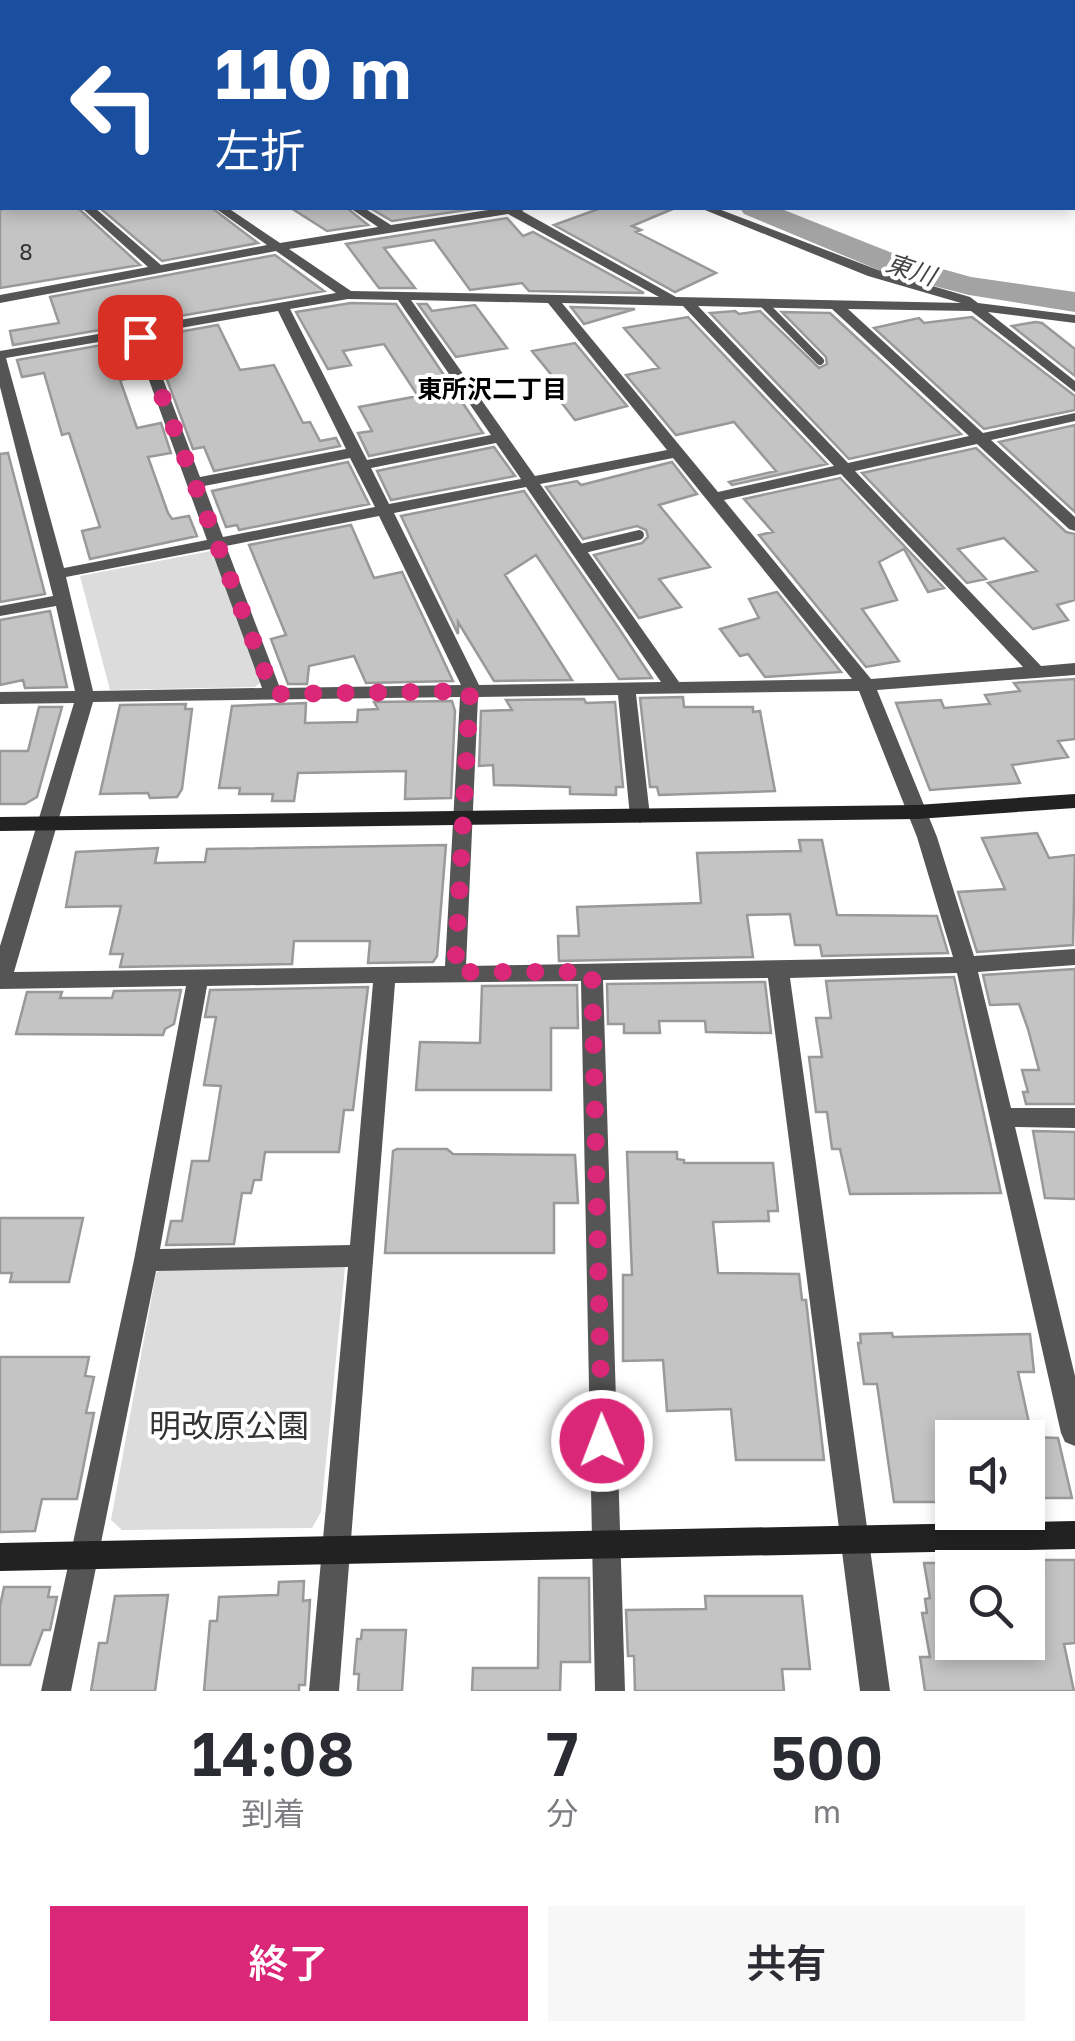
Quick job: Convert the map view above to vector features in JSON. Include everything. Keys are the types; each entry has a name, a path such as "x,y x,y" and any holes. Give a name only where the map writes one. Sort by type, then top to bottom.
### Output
{"street":[{"path":"90,210 160,271"},
{"path":"223,210 348,295"},
{"path":"359,210 390,229"},
{"path":"0,298 500,210"},
{"path":"516,210 681,301 1039,674"},
{"path":"711,210 834,259 966,300 1075,388"},
{"path":"1075,319 977,308 348,295 0,358 57,574 84,697 0,980 778,970 966,965 1075,957"},
{"path":"401,296 527,482 675,689"},
{"path":"552,298 866,686 917,812 966,965 1075,1433"},
{"path":"836,305 1075,526"},
{"path":"282,306 470,680 455,972"},
{"path":"138,331 273,694"},
{"path":"714,498 1075,417"},
{"path":"0,426 19,422"},
{"path":"196,483 499,438"},
{"path":"57,574 676,453"},
{"path":"0,611 63,599"},
{"path":"0,698 866,686 1075,670"},
{"path":"626,689 640,816"},
{"path":"0,824 917,812 1075,801"},
{"path":"778,970 875,1691"},
{"path":"592,972 610,1691"},
{"path":"324,1691 385,974"},
{"path":"56,1691 146,1260 198,978"},
{"path":"1003,1117 1075,1118"},
{"path":"146,1260 364,1256"},
{"path":"0,1556 1075,1534"}],"lane":[{"path":"763,303 820,361"},
{"path":"576,550 639,535"}],"green space":[{"path":"211,551 262,681 255,687 110,690 80,576"},
{"name":"明改原公園","path":"345,1267 321,1512 312,1528 122,1530 111,1520 156,1273 163,1269"}],"building":[{"path":"0,210 80,210 140,265 0,288"},
{"path":"102,210 215,210 258,243 162,261"},
{"path":"294,210 349,210 368,225 327,231"},
{"path":"373,210 466,210 392,221"},
{"path":"595,210 670,210 632,226 641,230 636,232 716,273 675,292 554,225"},
{"path":"507,218 523,236 533,232 644,293 529,291 522,283 470,290 434,240 384,248 415,288 379,288 346,244"},
{"path":"275,255 324,291 13,345 10,331 59,323 50,297"},
{"path":"351,303 396,304 483,433 369,456 358,433 372,431 359,407 418,396 384,344 343,351 351,365 328,369 296,312"},
{"path":"418,304 427,304 432,311 475,305 507,348 456,357"},
{"path":"571,307 635,309 584,324"},
{"path":"760,311 819,368 827,364 826,357 782,312 830,313 961,434 849,459 710,313"},
{"path":"688,317 827,464 732,485 729,482 776,471 734,422 676,435 626,375 659,368 624,328"},
{"path":"972,317 1075,396 1075,410 984,429 874,328 919,318 924,323"},
{"path":"1042,323 1075,349 1075,376 1012,326"},
{"path":"218,325 240,370 274,365 303,423 310,422 320,441 336,438 340,446 214,471 204,447 193,449 151,337"},
{"path":"131,340 143,376 120,380 137,428 161,423 171,453 148,457 168,513 172,519 189,516 197,536 90,559 82,531 100,527 69,433 62,435 44,373 22,377 17,360"},
{"path":"575,343 627,406 575,420 548,385 558,383 532,351"},
{"path":"1075,425 1075,512 999,442"},
{"path":"494,447 515,476 391,500 377,471"},
{"path":"976,448 1066,532 1075,534 1075,600 1057,605 1068,620 1033,629 988,583 1037,571 1004,538 958,549 986,579 967,583 862,473"},
{"path":"8,453 45,594 0,602 0,454"},
{"path":"348,462 369,504 239,530 237,525 226,527 212,491"},
{"path":"672,462 697,494 659,505 710,567 659,579 681,607 639,618 594,555 642,543 648,537 646,530 637,526 583,539 546,487 577,481 581,485"},
{"path":"840,478 944,588 928,592 904,549 879,562 897,600 862,609 899,661 866,667 759,535 773,532 744,499"},
{"path":"524,491 652,678 619,679 536,555 505,575 572,680 494,681 458,622 458,634 401,516"},
{"path":"351,525 374,578 402,572 453,681 366,683 354,656 309,666 307,684 288,684 271,639 286,635 249,545"},
{"path":"777,592 841,672 765,677 748,654 740,656 720,629 759,618 749,599"},
{"path":"50,611 67,687 25,688 23,680 0,685 0,620"},
{"path":"1075,679 1075,739 1058,741 1068,757 1012,765 1020,783 930,790 896,703 941,700 944,708 990,704 985,695 1020,691 1014,683"},
{"path":"683,697 684,707 753,707 753,712 760,711 775,791 659,795 657,787 650,787 640,698"},
{"path":"584,699 586,703 615,702 623,787 616,787 616,795 570,794 570,787 494,785 493,765 479,766 481,711 512,710 506,700"},
{"path":"452,701 455,711 451,798 405,799 406,771 298,773 294,801 272,801 273,794 239,794 240,788 219,788 232,706 306,703 305,723 357,722 358,710 378,709 374,702"},
{"path":"186,704 185,709 192,709 182,789 177,797 100,794 120,705"},
{"path":"39,707 62,707 37,797 25,804 0,804 0,751 28,751"},
{"path":"1037,833 1049,858 1075,855 1073,945 977,952 958,892 1005,889 982,838"},
{"path":"799,840 822,840 837,915 937,916 948,953 822,956 820,945 795,945 790,914 747,915 753,957 559,961 558,936 579,936 577,907 701,903 697,853 801,851"},
{"path":"446,845 437,956 433,962 368,963 370,941 294,941 292,964 120,967 123,954 110,954 121,906 66,907 76,852 158,848 155,863 205,862 207,849"},
{"path":"1075,969 1075,1104 1026,1104 1023,1092 1028,1092 1022,1070 1039,1070 1028,1029 1019,1004 990,1005 983,975"},
{"path":"954,977 1001,1193 850,1194 840,1149 832,1149 827,1112 816,1112 809,1057 822,1057 816,1018 831,1018 826,981"},
{"path":"765,982 771,1033 706,1032 705,1021 659,1021 660,1033 624,1033 624,1024 608,1024 607,984"},
{"path":"577,985 578,1028 551,1028 551,1090 416,1090 420,1042 480,1043 482,986"},
{"path":"368,987 353,1110 344,1110 339,1152 265,1152 261,1180 254,1180 251,1193 242,1193 234,1244 166,1245 171,1221 182,1221 192,1161 209,1161 221,1086 204,1085 216,1017 205,1017 210,990"},
{"path":"181,990 174,1024 163,1035 16,1034 27,992 62,992 60,998 112,998 114,991"},
{"path":"1033,1131 1075,1132 1075,1199 1045,1198"},
{"path":"447,1149 453,1154 575,1155 578,1203 554,1203 554,1253 385,1253 393,1151"},
{"path":"627,1152 677,1152 677,1159 684,1163 773,1163 778,1211 768,1211 769,1221 713,1222 718,1273 799,1274 802,1300 806,1300 824,1460 736,1460 731,1409 667,1411 663,1360 623,1361 623,1275 632,1275"},
{"path":"0,1218 83,1218 69,1282 10,1282 12,1273 0,1273"},
{"path":"860,1334 1030,1334 1034,1372 1018,1372 1028,1420 935,1420 935,1502 894,1502 877,1384 864,1384"},
{"path":"0,1357 89,1357 85,1376 94,1377 86,1413 94,1413 77,1499 42,1499 35,1531 0,1532"},
{"path":"1045,1438 1058,1438 1072,1498 1045,1498"},
{"path":"1045,1560 1075,1560 1075,1643 1064,1644 1074,1691 925,1691 920,1657 930,1657 922,1613 927,1613 925,1599 930,1598 924,1563 935,1563 935,1660 1045,1660"},
{"path":"539,1578 589,1578 590,1662 561,1662 560,1691 472,1691 473,1668 538,1668"},
{"path":"304,1581 303,1601 310,1600 305,1685 299,1685 299,1691 204,1691 210,1621 217,1621 219,1597 278,1595 279,1582"},
{"path":"4,1587 50,1587 48,1597 57,1597 50,1630 43,1630 30,1665 0,1665 0,1606"},
{"path":"168,1595 155,1691 91,1691 99,1643 107,1643 115,1596"},
{"path":"705,1596 802,1596 810,1669 782,1669 784,1691 635,1691 634,1656 628,1656 626,1610 706,1609"},
{"path":"362,1630 406,1630 402,1691 358,1691 359,1674 354,1674 357,1639 361,1639"}],"waterway":[{"name":"東川","path":"759,210 899,267 969,286 1075,302"}],"district":[{"name":"東所沢二丁目","path":"492,388"}],"route":[{"path":"140,337 273,694 470,691 455,972 592,972 602,1441"}]}
